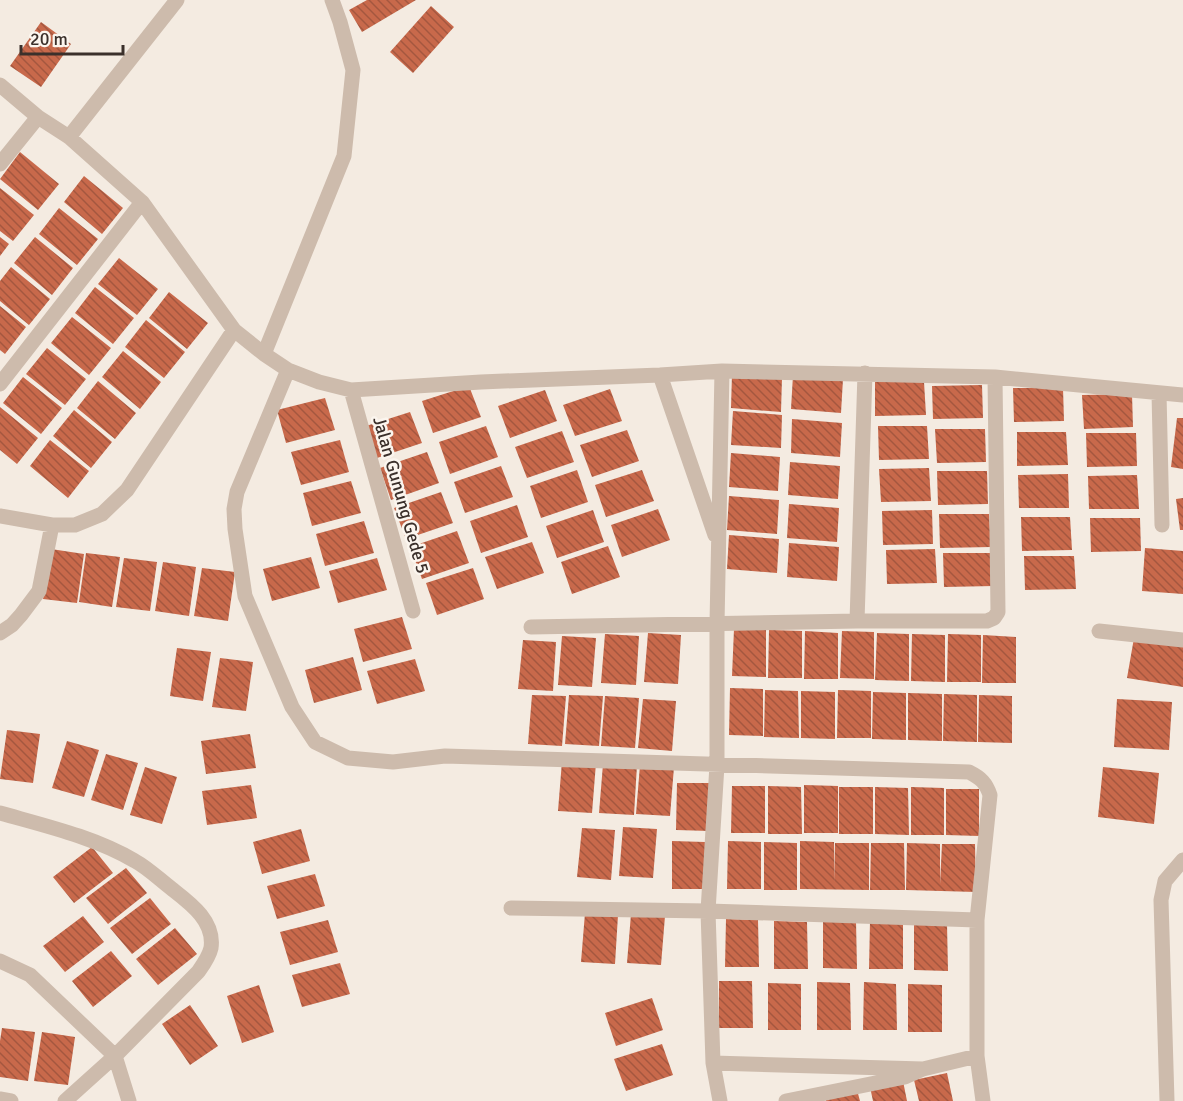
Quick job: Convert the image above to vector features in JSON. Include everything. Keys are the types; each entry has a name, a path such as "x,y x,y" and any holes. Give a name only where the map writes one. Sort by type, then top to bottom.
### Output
{"street":[{"path":"69,137 177,0"},
{"path":"264,354 344,156 353,70 332,0"},
{"path":"0,85 38,117 69,137 142,202 234,330 288,370 319,382 351,390 722,371 865,373 995,376 1183,395"},
{"path":"0,164 38,117"},
{"path":"0,384 142,202"},
{"path":"0,516 52,525 75,525 102,514 127,490 234,330"},
{"path":"288,370 237,492 234,509 235,529 245,596 292,707 315,742 348,758 393,762 445,756 969,772 980,777 987,785 990,795 977,920 977,1056 983,1101"},
{"path":"720,1101 713,1063 708,911 717,765 722,371"},
{"path":"857,621 865,373"},
{"path":"660,375 719,547"},
{"path":"531,627 987,621 994,618 998,612 995,376"},
{"name":"Jalan Gunung Gede 5","path":"351,390 412,610"},
{"path":"1159,393 1162,525"},
{"path":"0,633 12,625 39,591 52,525"},
{"path":"1099,632 1183,640"},
{"path":"0,813 100,843 137,861 193,906 208,926 211,937 211,948 198,972 115,1056 65,1101"},
{"path":"1167,1101 1161,900 1166,881 1183,860"},
{"path":"512,908 708,911 977,920"},
{"path":"0,961 30,975 115,1056 129,1101"},
{"path":"786,1101 905,1077 977,1056"},
{"path":"713,1063 923,1070"},
{"path":"0,1099 11,1101"}],"building":[{"path":"367,0 416,0 362,32 349,10"},
{"path":"431,6 454,27 413,73 390,52"},
{"path":"41,22 71,44 41,87 10,66"},
{"path":"20,152 59,184 38,210 0,179"},
{"path":"84,176 123,208 102,234 64,202"},
{"path":"0,188 34,215 13,241 0,231"},
{"path":"59,208 98,239 77,265 39,234"},
{"path":"0,237 9,244 0,256"},
{"path":"35,237 73,268 52,295 14,263"},
{"path":"119,258 158,289 137,315 98,284"},
{"path":"11,267 50,299 29,325 0,301 0,281"},
{"path":"95,287 134,318 113,344 75,313"},
{"path":"169,292 208,323 187,349 149,318"},
{"path":"0,306 26,327 5,354 0,350"},
{"path":"72,317 111,348 89,375 51,343"},
{"path":"146,320 185,352 164,378 125,347"},
{"path":"47,348 86,379 65,405 26,374"},
{"path":"123,351 161,382 140,409 102,377"},
{"path":"732,374 782,378 781,412 731,408"},
{"path":"793,375 843,379 841,413 791,409"},
{"path":"23,377 62,408 41,434 3,403"},
{"path":"98,381 136,413 115,439 77,408"},
{"path":"875,382 924,382 926,415 875,416"},
{"path":"982,385 983,418 933,419 932,386"},
{"path":"469,386 481,417 433,433 422,401"},
{"path":"1013,388 1063,388 1064,421 1014,422"},
{"path":"610,389 622,421 575,436 563,405"},
{"path":"545,390 557,421 510,438 498,406"},
{"path":"1132,394 1133,427 1084,429 1082,395"},
{"path":"325,398 335,430 286,443 277,410"},
{"path":"0,407 38,438 17,464 0,450"},
{"path":"74,410 112,442 91,468 53,436"},
{"path":"733,411 782,415 781,448 731,445"},
{"path":"410,412 422,443 374,459 363,427"},
{"path":"1177,418 1183,418 1183,469 1171,467"},
{"path":"792,419 842,423 840,457 791,453"},
{"path":"486,426 498,457 450,474 439,442"},
{"path":"878,426 927,426 929,459 879,460"},
{"path":"935,429 985,429 986,462 937,463"},
{"path":"627,430 639,461 592,477 580,445"},
{"path":"562,431 574,462 527,478 515,447"},
{"path":"1017,432 1066,432 1068,465 1017,466"},
{"path":"1086,433 1136,433 1137,466 1087,467"},
{"path":"50,440 89,471 68,498 30,466"},
{"path":"340,440 349,472 301,485 291,452"},
{"path":"427,452 439,483 391,500 380,468"},
{"path":"731,453 780,457 778,491 729,487"},
{"path":"790,462 840,466 838,499 788,495"},
{"path":"501,466 513,497 465,513 454,482"},
{"path":"929,468 931,501 881,502 879,469"},
{"path":"577,470 588,502 541,518 530,486"},
{"path":"642,470 654,501 606,517 595,485"},
{"path":"937,471 987,471 988,504 938,505"},
{"path":"1068,474 1069,508 1019,508 1018,475"},
{"path":"1137,475 1139,509 1089,509 1088,476"},
{"path":"351,481 361,513 312,526 303,493"},
{"path":"441,492 453,523 406,539 394,508"},
{"path":"729,496 779,500 777,534 727,530"},
{"path":"1183,498 1183,530 1180,530 1176,499"},
{"path":"789,504 839,508 837,542 787,538"},
{"path":"517,505 528,537 481,553 470,521"},
{"path":"658,509 670,540 622,557 611,525"},
{"path":"593,510 604,542 557,558 546,526"},
{"path":"932,510 933,544 883,545 882,511"},
{"path":"939,514 989,514 991,547 940,548"},
{"path":"1021,517 1070,517 1072,550 1022,551"},
{"path":"1090,518 1140,518 1141,551 1091,552"},
{"path":"364,521 374,553 325,566 316,534"},
{"path":"457,531 469,563 422,579 410,547"},
{"path":"729,535 779,539 777,573 727,569"},
{"path":"532,542 544,573 497,589 485,557"},
{"path":"789,543 839,547 837,581 787,577"},
{"path":"608,546 620,577 572,594 561,562"},
{"path":"1145,548 1183,551 1183,594 1142,591"},
{"path":"51,549 84,554 77,603 43,599"},
{"path":"935,549 937,583 887,584 886,550"},
{"path":"86,553 120,557 112,607 79,602"},
{"path":"943,553 993,553 994,586 944,587"},
{"path":"1024,556 1074,556 1076,589 1025,590"},
{"path":"311,557 320,588 272,601 263,569"},
{"path":"124,558 157,562 150,611 116,607"},
{"path":"377,558 387,590 338,603 329,571"},
{"path":"163,562 196,567 189,616 155,611"},
{"path":"202,568 235,572 228,621 194,616"},
{"path":"473,568 484,599 437,615 426,583"},
{"path":"402,617 412,649 363,662 354,629"},
{"path":"734,629 766,630 766,677 732,676"},
{"path":"769,630 802,631 802,678 768,678"},
{"path":"805,631 838,633 838,679 804,679"},
{"path":"842,631 874,632 874,679 840,678"},
{"path":"648,633 681,635 678,684 644,682"},
{"path":"877,633 909,634 909,681 875,680"},
{"path":"605,634 639,636 636,685 601,683"},
{"path":"912,634 945,635 945,682 911,681"},
{"path":"948,634 981,635 981,682 947,682"},
{"path":"983,635 1016,637 1016,683 982,683"},
{"path":"562,636 596,638 592,687 558,685"},
{"path":"1134,638 1183,645 1183,687 1127,678"},
{"path":"523,640 556,642 553,691 518,689"},
{"path":"177,648 211,652 203,701 170,696"},
{"path":"353,657 362,690 314,703 305,670"},
{"path":"220,658 253,662 246,711 212,707"},
{"path":"415,659 425,691 377,704 367,671"},
{"path":"730,688 763,689 763,736 729,735"},
{"path":"765,690 798,691 799,738 764,737"},
{"path":"838,690 871,691 871,738 837,738"},
{"path":"801,691 835,692 835,739 801,738"},
{"path":"873,692 906,693 906,740 872,739"},
{"path":"908,693 942,694 942,741 908,740"},
{"path":"944,694 977,695 977,742 943,741"},
{"path":"532,695 566,696 562,746 528,744"},
{"path":"569,695 603,696 599,746 565,744"},
{"path":"979,695 1012,696 1012,743 978,742"},
{"path":"605,696 639,698 635,748 601,746"},
{"path":"643,699 676,701 672,751 638,748"},
{"path":"1117,699 1172,702 1169,750 1114,747"},
{"path":"7,730 40,734 33,783 0,779"},
{"path":"250,734 256,768 206,774 201,741"},
{"path":"67,741 99,750 84,797 52,788"},
{"path":"106,754 138,763 123,810 91,800"},
{"path":"562,761 596,763 592,813 558,811"},
{"path":"603,764 637,765 634,815 599,813"},
{"path":"640,765 674,767 670,816 636,814"},
{"path":"145,767 177,777 162,824 130,815"},
{"path":"1103,767 1159,773 1154,824 1098,817"},
{"path":"677,783 709,783 710,831 676,830"},
{"path":"251,785 257,818 207,825 202,791"},
{"path":"804,785 838,786 838,833 804,833"},
{"path":"732,786 765,786 765,833 731,833"},
{"path":"768,786 801,787 802,834 768,834"},
{"path":"839,787 873,787 873,834 839,834"},
{"path":"875,787 908,788 909,835 875,834"},
{"path":"911,787 944,788 944,835 911,835"},
{"path":"946,789 979,789 979,836 946,835"},
{"path":"623,827 657,829 653,878 619,876"},
{"path":"582,828 615,830 611,880 577,877"},
{"path":"301,829 310,861 262,874 253,842"},
{"path":"672,841 705,842 706,889 672,889"},
{"path":"728,841 761,842 761,889 727,889"},
{"path":"800,841 834,842 834,882 835,843 869,843 869,890 800,889"},
{"path":"764,842 797,843 797,890 764,890"},
{"path":"871,843 904,843 905,890 870,890"},
{"path":"907,843 940,844 940,884 942,844 975,844 976,892 906,890"},
{"path":"92,847 113,873 74,903 53,877"},
{"path":"126,868 147,893 108,924 86,898"},
{"path":"315,874 325,906 277,919 267,886"},
{"path":"150,898 171,924 132,954 110,928"},
{"path":"585,913 618,915 615,964 581,962"},
{"path":"631,914 665,916 661,965 627,963"},
{"path":"83,916 104,942 65,972 43,946"},
{"path":"726,919 758,920 759,967 725,967"},
{"path":"328,920 338,952 290,965 280,932"},
{"path":"774,921 807,922 808,969 774,969"},
{"path":"823,921 856,921 857,969 823,968"},
{"path":"870,921 903,922 903,969 869,969"},
{"path":"914,923 947,924 948,971 914,970"},
{"path":"175,928 197,954 158,985 136,959"},
{"path":"111,951 132,976 93,1007 72,981"},
{"path":"340,963 350,994 302,1007 292,975"},
{"path":"719,981 752,981 753,1028 719,1028"},
{"path":"817,982 850,983 851,1030 817,1030"},
{"path":"864,982 896,984 897,1030 863,1030"},
{"path":"768,983 801,984 801,1030 768,1030"},
{"path":"908,984 942,985 942,1032 908,1032"},
{"path":"259,985 274,1032 242,1043 227,996"},
{"path":"652,998 663,1030 616,1046 605,1013"},
{"path":"190,1005 218,1046 190,1065 162,1024"},
{"path":"2,1028 35,1032 28,1081 0,1077"},
{"path":"42,1032 75,1037 68,1085 34,1081"},
{"path":"662,1044 673,1075 626,1091 614,1059"},
{"path":"947,1073 953,1101 919,1101 914,1080"},
{"path":"903,1081 907,1101 873,1101 870,1087"},
{"path":"857,1090 860,1101 826,1101 825,1097"}]}
